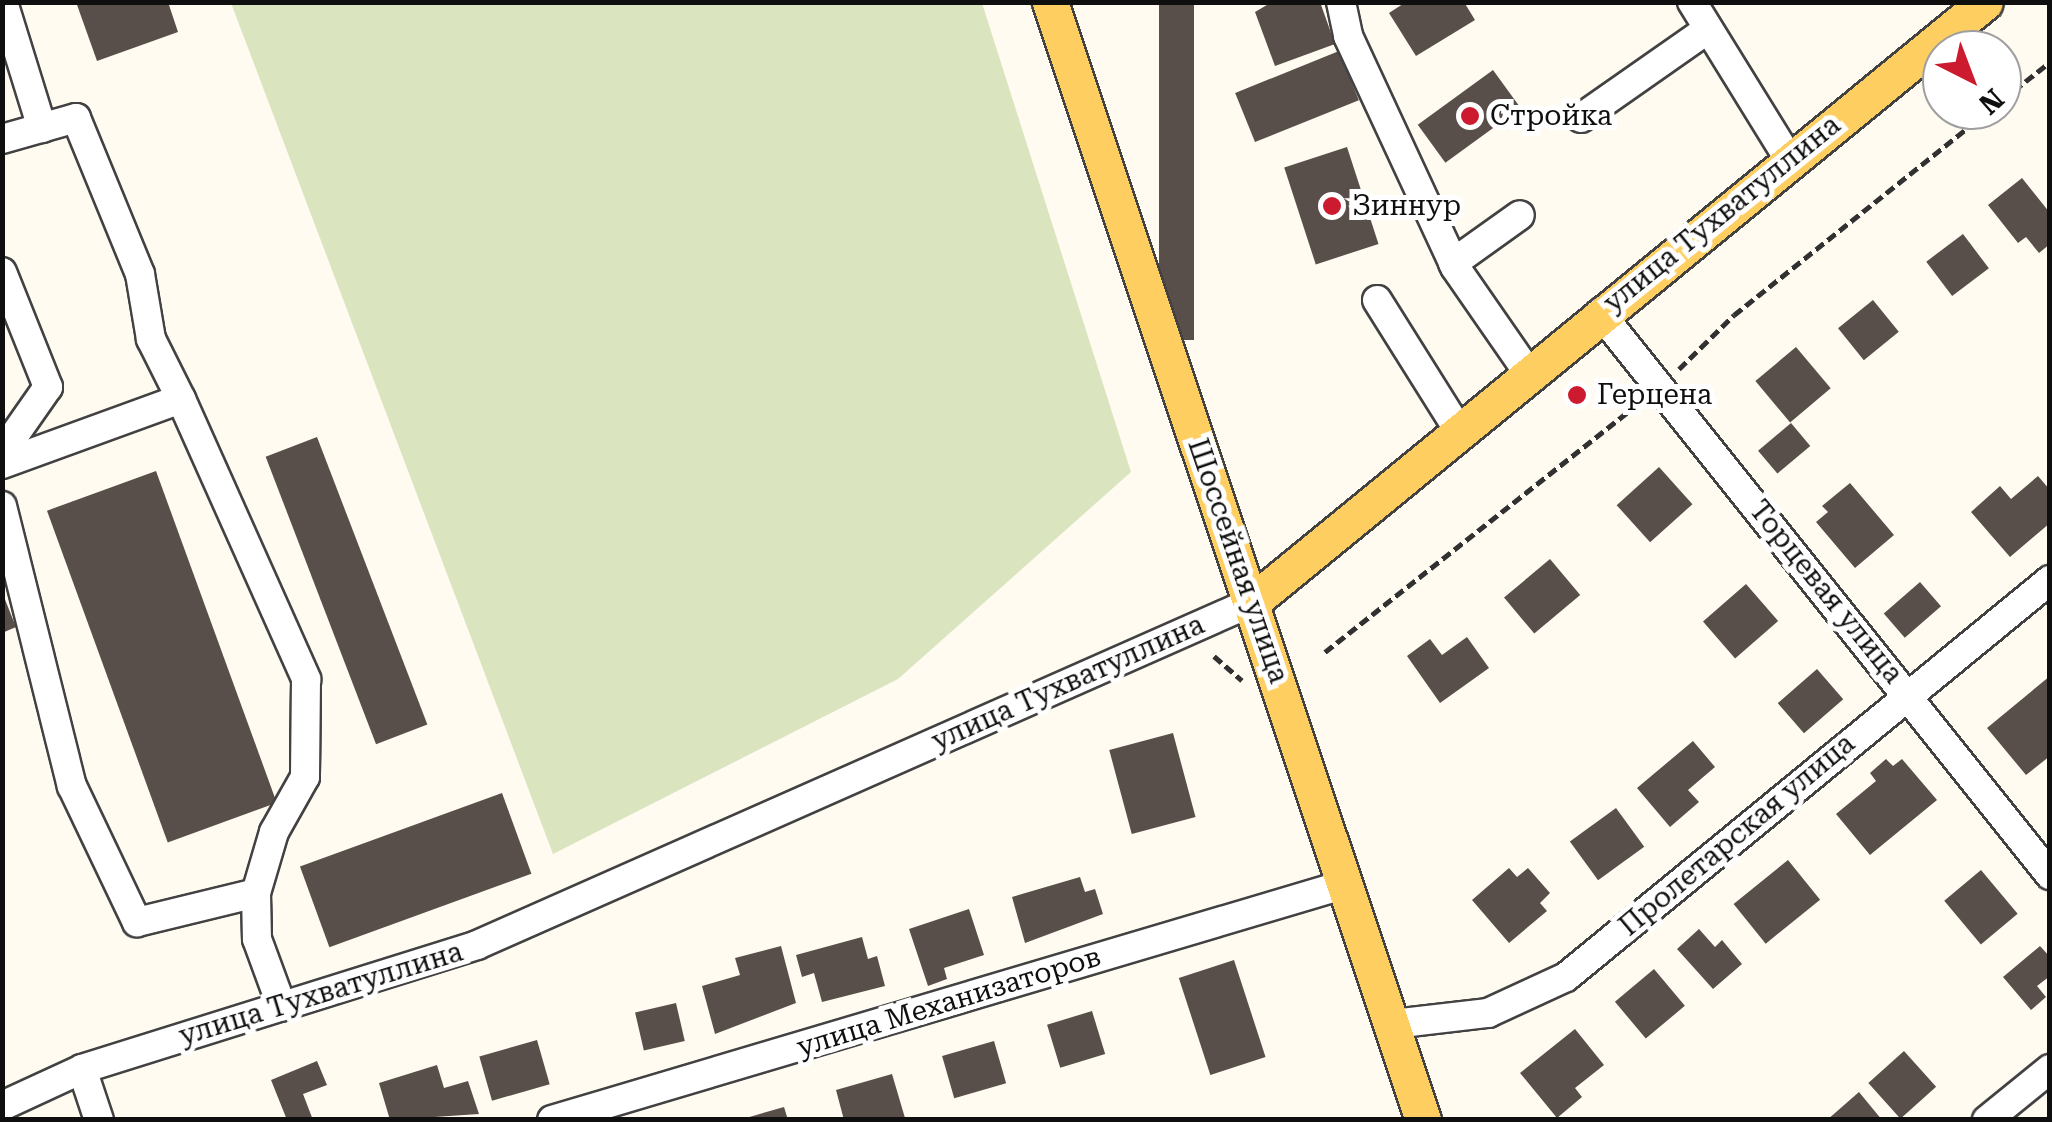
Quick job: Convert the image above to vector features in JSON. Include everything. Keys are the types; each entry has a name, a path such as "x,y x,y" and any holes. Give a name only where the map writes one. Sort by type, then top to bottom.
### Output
{"main road":[{"name":"Шоссейная улица","path":"1050,2 1424,1120"},
{"name":"улица Тухватуллина","path":"1252,602 1527,371 1985,2"}],"street":[{"path":"4,2 42,128"},
{"path":"1341,2 1348,36 1454,263 1527,371"},
{"path":"1692,2 1789,159"},
{"path":"1581,118 1708,29"},
{"path":"2,140 76,118 140,274 151,338 306,679 305,777 274,832 256,894 257,939 282,1006"},
{"path":"1454,263 1520,215"},
{"path":"2,272 48,388 2,453"},
{"path":"1377,300 1458,428"},
{"name":"Торцевая улица","path":"1600,313 2050,875"},
{"path":"2,464 181,399"},
{"path":"2,506 72,786 137,922 256,894"},
{"name":"Пролетарская улица","path":"1393,1024 1488,1013 1566,977 2050,580"},
{"name":"улица Тухватуллина","path":"2,1106 82,1069 477,945 1252,602"},
{"name":"улица Механизаторов","path":"552,1120 1346,884"},
{"path":"82,1069 100,1120"},
{"path":"1987,1120 2050,1069"}],"path":[{"path":"2022,84 2050,62"}],"green space":[{"path":"231,3 982,3 1131,472 898,679 553,854"}],"building":[{"path":"76,2 168,2 178,32 97,61"},
{"path":"1159,2 1194,2 1194,340 1159,340"},
{"path":"1272,2 1320,2 1335,44 1275,66 1255,12"},
{"path":"1406,2 1464,2 1475,20 1416,56 1389,13"},
{"path":"1339,51 1359,100 1255,142 1235,93"},
{"name":"Стройка","path":"1493,70 1521,108 1445,163 1418,125"},
{"name":"Зиннур","path":"1347,147 1379,244 1316,264 1284,167"},
{"path":"2022,178 2050,213 2050,244 2039,253 2026,237 2018,243 1988,205"},
{"path":"1963,234 1989,268 1952,296 1926,262"},
{"path":"1873,300 1899,332 1864,360 1838,328"},
{"path":"1796,347 1831,388 1790,422 1755,381"},
{"path":"1791,423 1810,446 1777,474 1758,451"},
{"path":"317,437 427,725 376,744 266,457"},
{"path":"1659,467 1692,504 1650,542 1617,505"},
{"path":"156,471 277,803 168,842 47,511"},
{"path":"2038,476 2050,490 2050,523 2010,557 1971,512 2000,486 2011,499"},
{"path":"1850,483 1894,535 1855,568 1816,522 1828,512 1822,506"},
{"path":"1550,559 1580,595 1534,634 1504,598"},
{"path":"1920,582 1941,606 1905,638 1884,613"},
{"path":"1746,584 1778,621 1735,658 1703,621"},
{"path":"2,592 16,627 2,633"},
{"path":"1467,637 1489,668 1440,703 1407,656 1430,639 1442,655"},
{"path":"1817,669 1843,699 1804,733 1778,703"},
{"path":"2050,676 2050,756 2026,775 1987,728"},
{"path":"1173,733 1196,817 1132,834 1109,750"},
{"path":"1693,741 1715,767 1688,790 1699,802 1670,827 1637,788"},
{"path":"1886,759 1893,766 1902,759 1937,800 1870,855 1836,814 1876,781 1870,773"},
{"path":"502,793 531,874 329,947 300,867"},
{"path":"1616,808 1644,847 1598,880 1570,842"},
{"path":"1788,860 1820,900 1766,944 1734,904"},
{"path":"1509,868 1517,877 1528,868 1550,893 1540,903 1547,911 1509,943 1472,900"},
{"path":"1981,870 2018,914 1981,945 1944,901"},
{"path":"1080,877 1085,892 1095,889 1103,914 1025,943 1012,897"},
{"path":"969,909 984,955 944,968 947,979 928,986 909,929"},
{"path":"1699,929 1715,947 1722,940 1742,964 1713,989 1677,949"},
{"path":"862,937 868,959 877,956 885,986 822,1002 814,973 802,977 796,955"},
{"path":"781,946 796,1003 715,1034 702,986 740,975 735,958"},
{"path":"2040,946 2050,957 2050,976 2037,986 2046,997 2031,1010 2003,977"},
{"path":"1234,960 1266,1057 1210,1075 1179,978"},
{"path":"1654,969 1685,1006 1646,1039 1615,1002"},
{"path":"676,1003 685,1041 644,1050 635,1012"},
{"path":"1092,1011 1105,1054 1060,1068 1047,1025"},
{"path":"1575,1029 1604,1065 1575,1088 1582,1097 1557,1118 1520,1073"},
{"path":"537,1040 550,1084 492,1101 479,1057"},
{"path":"994,1041 1006,1083 954,1098 942,1056"},
{"path":"1904,1051 1936,1087 1900,1119 1868,1083"},
{"path":"317,1061 327,1085 303,1094 313,1120 287,1120 271,1080"},
{"path":"437,1065 444,1088 468,1081 479,1114 390,1120 379,1083"},
{"path":"892,1074 905,1118 844,1120 836,1090"},
{"path":"1859,1092 1882,1120 1827,1120"},
{"path":"784,1107 788,1120 746,1120 746,1118"}],"place":[{"name":"Стройка","path":"1470,116"},
{"name":"Зиннур","path":"1332,206"},
{"name":"Герцена","path":"1577,395"}]}
